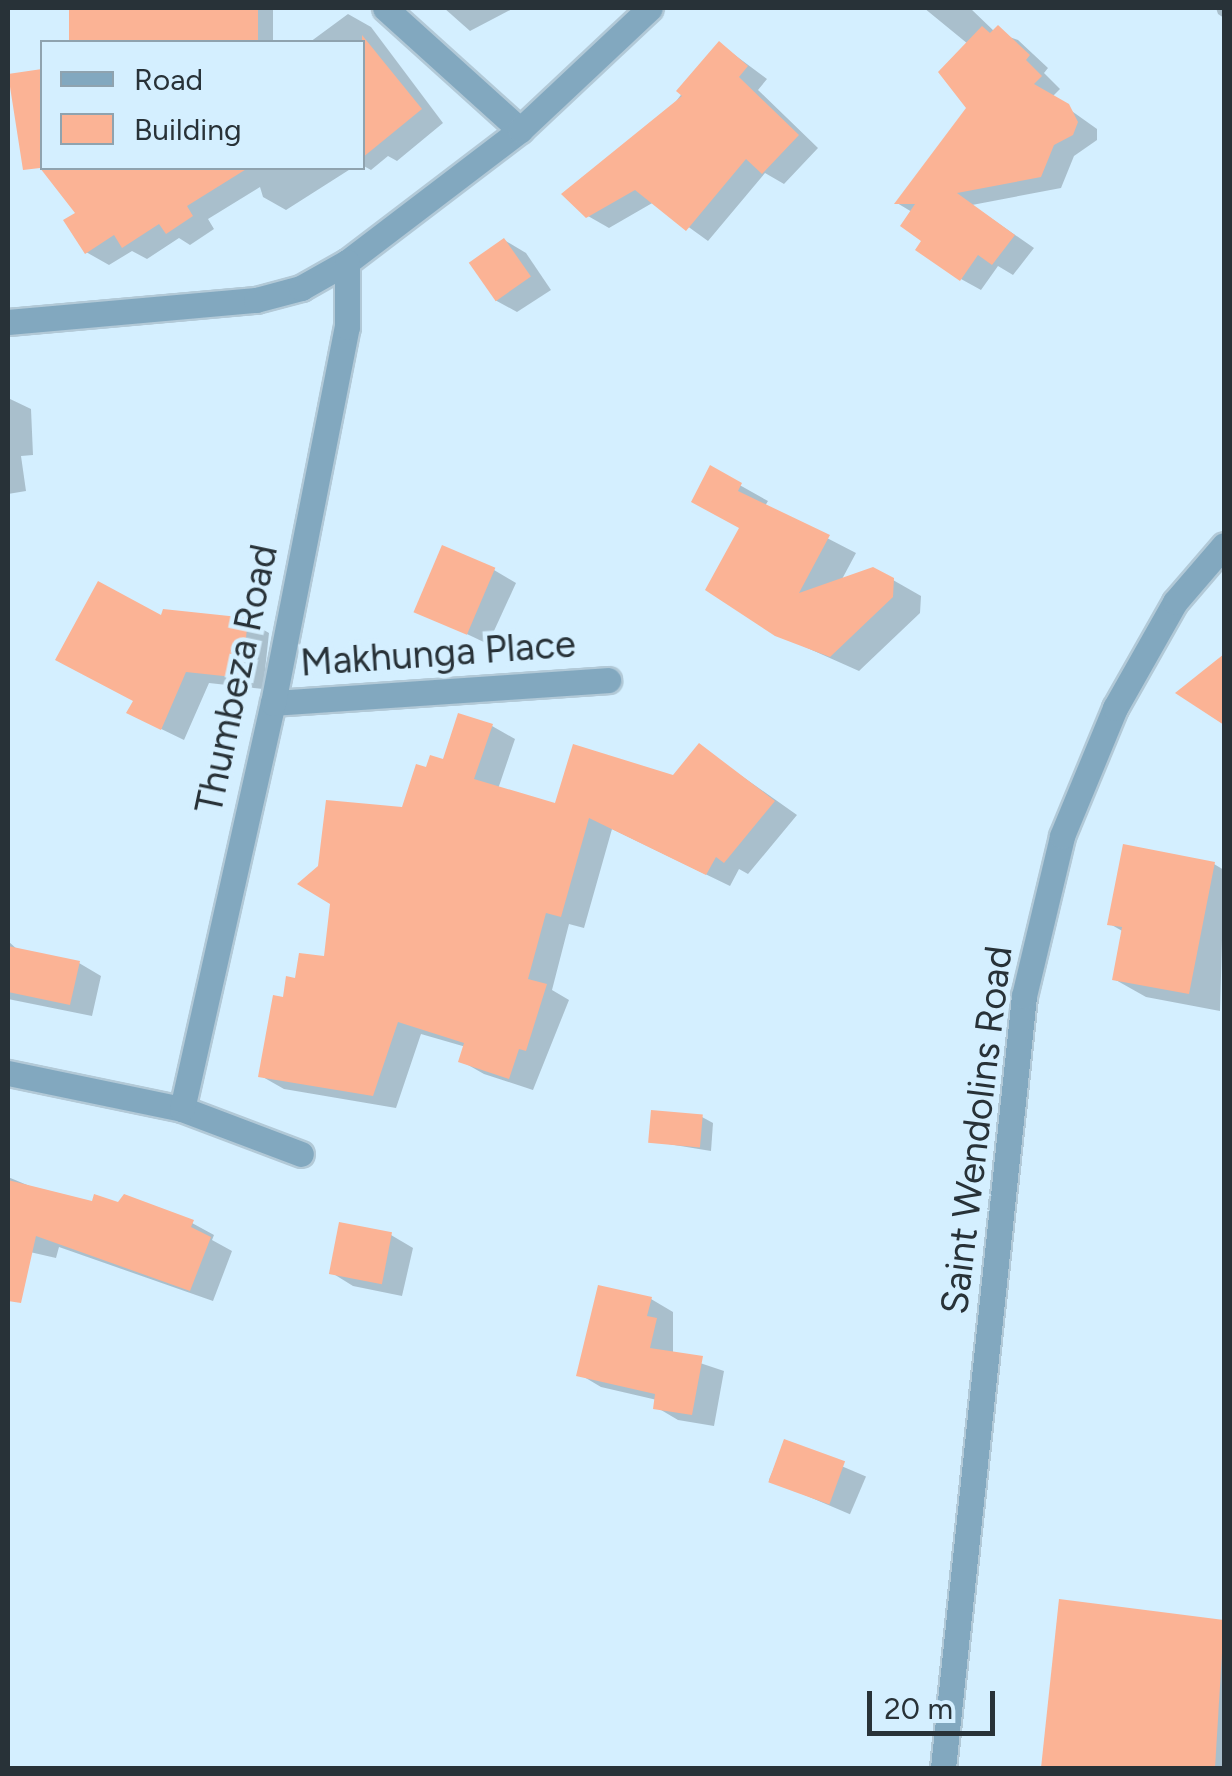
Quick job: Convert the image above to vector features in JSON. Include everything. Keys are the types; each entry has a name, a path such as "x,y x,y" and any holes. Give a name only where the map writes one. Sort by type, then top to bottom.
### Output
{"street":[{"path":"385,8 520,130"},
{"path":"8,322 256,300 301,288 347,262 520,130 650,8"},
{"name":"Thumbeza Road","path":"182,1108 273,704 347,327 347,262"},
{"name":"Saint Wendolins Road","path":"942,1768 1028,978 1062,836 1115,708 1175,602 1224,545"},
{"name":"Makhunga Place","path":"273,704 608,680"},
{"path":"8,1073 182,1108 302,1154"}],"building":[{"path":"69,8 258,8 258,40 69,40"},
{"path":"998,25 1030,55 1026,60 1042,76 1034,84 1069,104 1078,122 1073,135 1054,145 1041,177 957,193 1015,235 992,265 978,255 960,281 915,250 921,241 900,226 915,204 894,204 966,108 938,72 982,26 990,33"},
{"path":"362,35 422,109 365,156 365,40"},
{"path":"719,41 748,66 739,77 799,135 762,174 746,159 686,231 635,190 586,218 561,194 682,96 676,91"},
{"path":"40,69 40,168 23,170 8,74"},
{"path":"42,170 245,170 187,206 193,216 166,234 159,224 122,248 114,235 85,254 63,220 75,213"},
{"path":"504,238 531,277 496,301 469,263"},
{"path":"710,465 742,483 738,491 830,535 799,593 873,567 894,578 893,597 830,657 775,636 705,590 739,528 691,502"},
{"path":"442,545 495,568 467,635 413,612"},
{"path":"98,581 161,615 163,609 248,618 242,678 186,672 161,730 126,713 133,701 55,660"},
{"path":"1224,654 1224,725 1175,693"},
{"path":"458,713 493,724 474,779 555,803 573,744 673,775 699,743 775,801 724,863 716,857 706,875 589,818 561,917 546,913 528,979 547,984 526,1051 519,1049 509,1079 458,1062 464,1043 398,1022 373,1096 258,1077 273,995 283,997 286,976 295,978 299,953 324,956 330,904 297,884 318,866 326,800 402,807 416,764 426,767 430,755 443,759"},
{"path":"1123,844 1215,862 1189,994 1112,980 1122,927 1107,925"},
{"path":"8,946 80,961 70,1005 8,992"},
{"path":"651,1110 703,1115 700,1147 648,1143"},
{"path":"8,1180 92,1201 94,1194 118,1202 124,1194 194,1220 191,1227 211,1237 190,1291 36,1236 21,1303 8,1301"},
{"path":"339,1222 392,1232 382,1284 329,1274"},
{"path":"598,1285 652,1297 647,1316 657,1318 650,1348 703,1356 692,1415 653,1409 655,1394 576,1376"},
{"path":"784,1439 845,1461 829,1504 768,1482"},
{"path":"1059,1599 1224,1620 1215,1768 1041,1768"}]}
